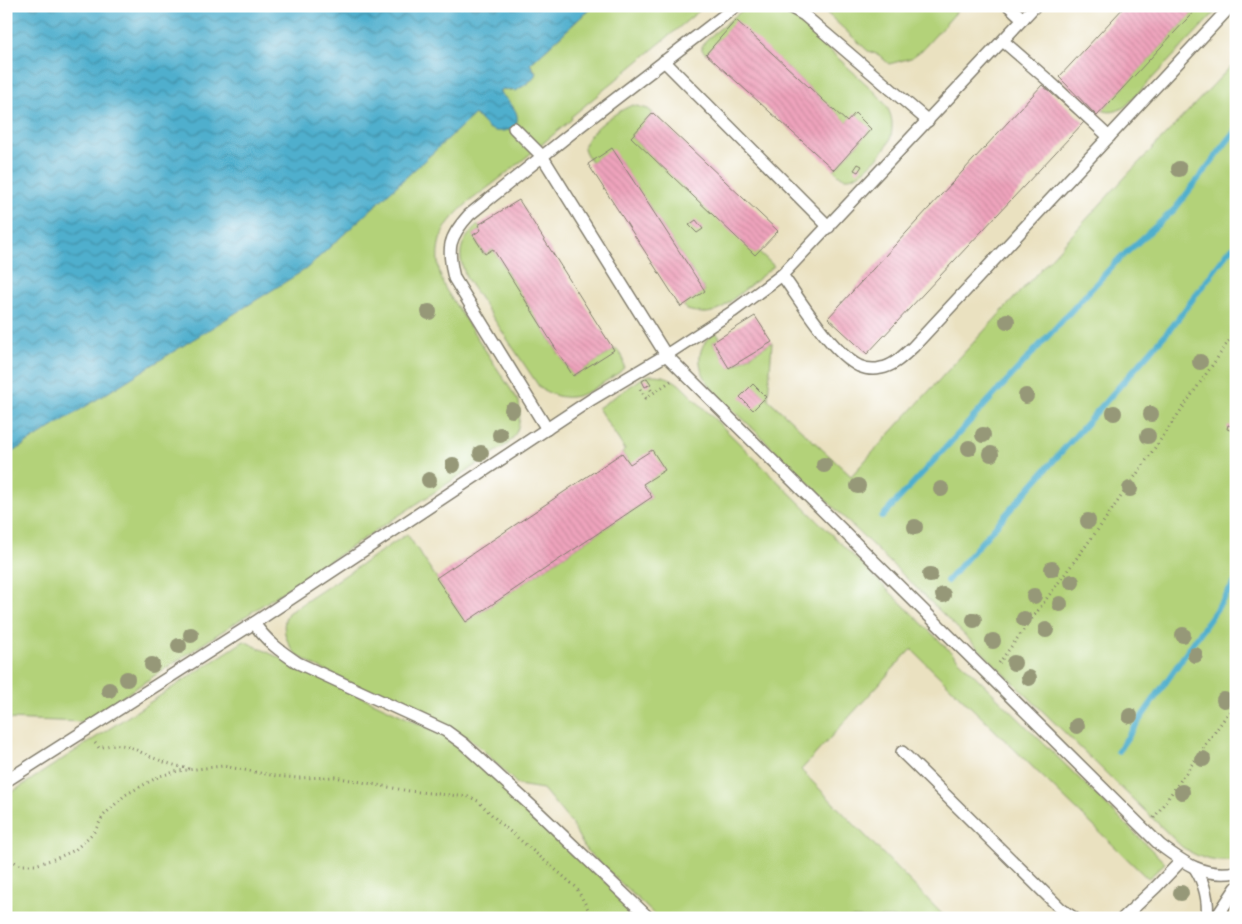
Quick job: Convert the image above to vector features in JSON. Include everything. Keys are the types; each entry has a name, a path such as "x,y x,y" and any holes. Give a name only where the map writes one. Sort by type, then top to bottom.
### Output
{"lane":[{"path":"547,429 454,278 450,260 450,245 456,230 469,215 542,156 736,6"},
{"path":"788,6 804,15 928,121"},
{"path":"1009,6 1023,20"},
{"path":"6,781 254,623 547,429 732,312 782,275 1035,6"},
{"path":"782,275 822,330 852,362 868,369 884,368 900,359 1231,6"},
{"path":"1003,41 1109,137"},
{"path":"664,61 829,227"},
{"path":"514,128 542,156 666,355 1160,845 1181,861 1204,872 1227,874 1236,872"},
{"path":"254,623 264,638 277,650 298,663 446,731 464,744 649,918"},
{"path":"902,752 1061,909 1074,918"},
{"path":"1123,918 1181,861"},
{"path":"1195,868 1207,894 1207,918"},
{"path":"1216,918 1236,888"}],"path":[{"path":"989,676 1102,524 1236,331"},
{"path":"631,376 646,398 684,373"},
{"path":"648,386 653,393"},
{"path":"1145,830 1236,702"},
{"path":"85,732 99,748 110,744 120,744 158,760 192,770"},
{"path":"6,857 20,865 35,865 75,850 95,831 103,816 125,795 160,776 178,771 223,766 297,778 334,777 408,790 470,797 478,801 500,823 576,887 593,918"}],"green space":[{"path":"593,6 705,6 571,117 572,119 466,204 444,230 439,245 438,260 440,276 446,290 519,402 519,424 508,444 84,722 6,719 6,456 278,284 475,114 487,127 509,102 499,92 503,89 518,89 530,81 536,72 530,64"},
{"path":"756,6 778,6 788,12 876,93 888,109 892,122 889,142 877,159 858,175 844,178 834,170 871,129 855,114 847,122 736,21 706,54 702,50 706,40 740,12"},
{"path":"819,6 962,6 922,50 911,58 889,64 879,55 868,51"},
{"path":"1199,6 1221,6 1126,106 1108,112 1102,110"},
{"path":"1236,61 1236,861 1228,861 1202,857 1182,847 722,400 705,378 701,367 700,355 705,343 715,331 720,338 713,342 730,368 772,342 768,399 851,476 1128,174"},
{"path":"633,105 648,109 653,113 631,137 755,254 758,251 774,266 722,308 709,313 687,310 683,305 705,291 612,149 591,162 585,152 586,142 596,129 612,116"},
{"path":"478,225 481,230 473,235 484,254 493,249 573,376 614,350 618,350 623,358 624,367 620,372 591,391 572,397 562,397 540,388 467,279 462,263 461,250 466,238"},
{"path":"650,375 666,377 680,385 1165,863 1148,879 911,649 801,770 946,918 658,918 586,850 571,823 543,789 518,785 482,749 467,737 313,665 292,650 284,629 288,613 407,534 466,622 652,497 643,484 664,470 630,464 622,453 625,450 598,408 644,377"},
{"path":"244,641 447,737 461,746 644,918 6,918 6,796"}],"water":[{"path":"6,6 593,6 530,64 536,73 533,79 516,91 503,89 499,91 514,108 517,123 514,128 501,131 491,130 475,114 306,269 6,456"}],"building":[{"path":"1125,6 1199,6 1097,116 1059,77"},
{"path":"736,20 847,122 855,113 871,129 834,170 706,54"},
{"path":"1042,85 1084,122 867,354 828,318"},
{"path":"653,113 778,231 755,255 631,137"},
{"path":"612,148 705,291 681,307 588,164"},
{"path":"858,164 862,166 858,172 854,170"},
{"path":"519,200 614,350 573,376 493,249 485,254 473,235 481,230 478,225"},
{"path":"696,220 703,229 697,233 689,225"},
{"path":"755,316 772,342 729,368 713,342"},
{"path":"647,378 651,384 645,387 642,381"},
{"path":"753,384 766,397 753,410 740,397"},
{"path":"1228,425 1235,427 1233,431 1227,429"},
{"path":"652,450 665,470 643,484 652,497 466,622 436,578 622,453 630,464"}],"waterway":[{"path":"882,517 1116,262 1175,209 1236,130"},
{"path":"947,581 1171,328 1228,252 1236,245"},
{"path":"1118,751 1236,581"}]}
